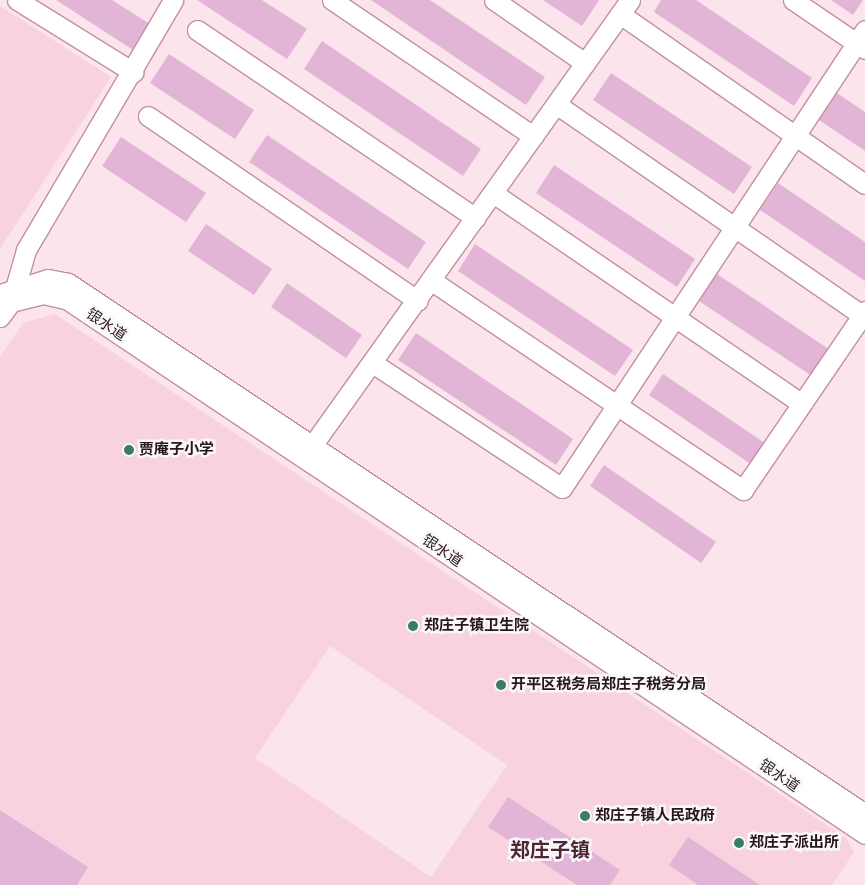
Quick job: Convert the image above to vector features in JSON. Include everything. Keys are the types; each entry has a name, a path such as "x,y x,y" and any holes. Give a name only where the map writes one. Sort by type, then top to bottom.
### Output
{"street":[{"path":"16,0 133,72"},
{"path":"0,318 26,250 133,72 173,0"},
{"path":"332,0 534,136"},
{"path":"494,0 585,63"},
{"path":"793,0 865,49"},
{"path":"314,443 374,364 625,7 865,184"},
{"path":"197,30 476,218"},
{"path":"374,364 562,488 865,30"},
{"path":"432,281 743,490 864,313 556,104"},
{"path":"148,116 418,301"},
{"path":"493,193 802,404"},
{"name":"银水道","path":"8,294 48,279 68,282 314,443 865,814"},
{"name":"银水道","path":"8,294 43,294 68,300 865,834"}],"shaded area":[{"path":"0,6 111,77 0,249"},
{"path":"55,314 846,838 854,852 832,885 0,885 0,357 23,323","holes":["330,646 507,765 431,877 255,758"]}],"building":[{"path":"56,0 112,0 153,26 136,52"},
{"path":"197,0 262,0 307,29 287,59"},
{"path":"371,0 430,0 545,77 526,105"},
{"path":"543,0 599,0 582,26"},
{"path":"661,0 696,0 812,78 794,106 654,12"},
{"path":"831,0 863,0 853,15"},
{"path":"322,41 481,149 463,176 304,69"},
{"path":"169,54 254,110 235,139 150,83"},
{"path":"611,73 752,167 734,194 593,100"},
{"path":"837,93 865,112 865,151 819,120"},
{"path":"267,135 426,242 408,269 249,162"},
{"path":"121,137 206,193 186,222 102,166"},
{"path":"554,165 695,259 677,287 536,193"},
{"path":"778,183 865,242 865,281 760,210"},
{"path":"206,224 272,269 254,295 188,251"},
{"path":"475,244 633,350 615,376 458,271"},
{"path":"717,274 836,354 818,380 699,301"},
{"path":"287,283 362,335 346,358 271,307"},
{"path":"416,333 573,439 556,465 398,360"},
{"path":"663,374 775,450 761,471 649,395"},
{"path":"604,465 716,542 701,563 590,486"},
{"name":"郑庄子镇人民政府","path":"508,797 620,870 610,885 577,885 488,827"},
{"path":"0,810 88,867 77,885 0,885"},
{"name":"郑庄子派出所","path":"688,837 760,885 698,885 669,865"}],"place":[{"name":"贾庵子小学","path":"129,450"},
{"name":"郑庄子镇卫生院","path":"413,626"},
{"name":"开平区税务局郑庄子税务分局","path":"501,685"},
{"name":"郑庄子镇人民政府","path":"585,816"},
{"name":"郑庄子派出所","path":"739,843"}],"district":[{"name":"郑庄子镇","path":"550,850"}]}
